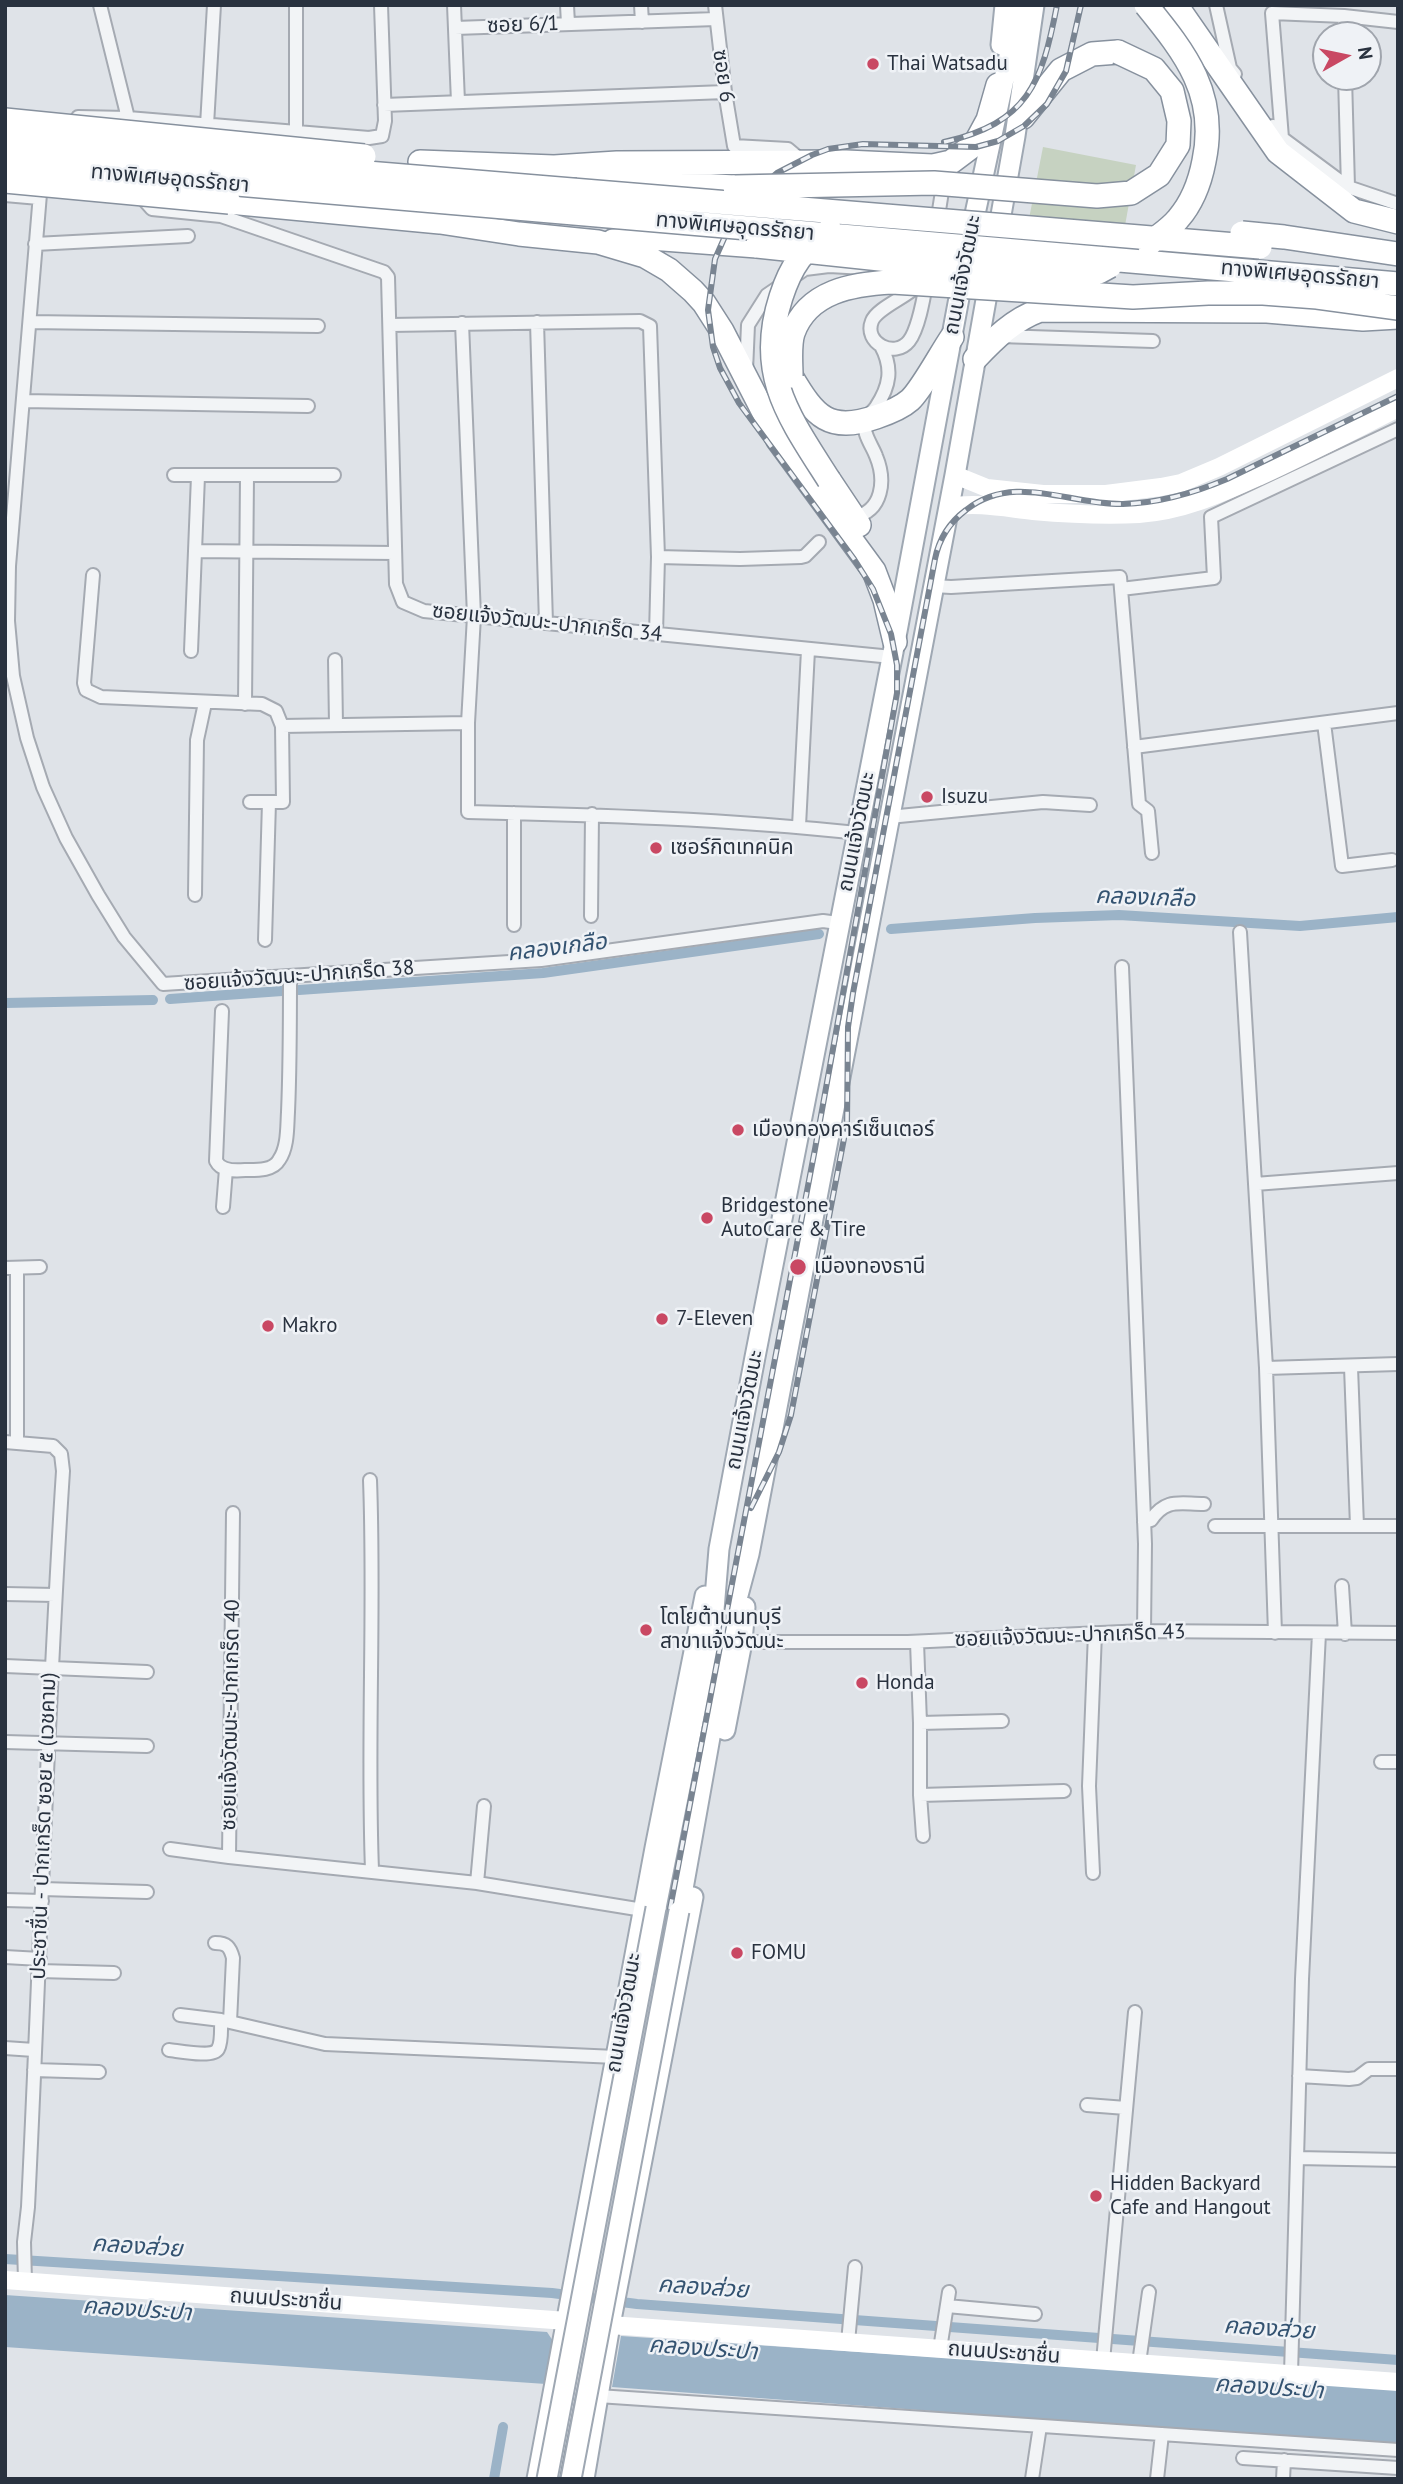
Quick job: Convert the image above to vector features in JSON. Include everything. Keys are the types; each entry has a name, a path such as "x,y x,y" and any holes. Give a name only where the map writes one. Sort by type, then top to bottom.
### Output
{"highway":[{"path":"5,181 440,222 598,242 650,238 757,246 1031,275 1099,272 1144,249 1178,219 1200,184 1207,147 1206,105 1195,74 1178,44 1146,5"},
{"path":"1176,5 1278,152 1354,211 1398,222"},
{"path":"554,166 636,182 735,187 934,183 1097,196 1131,193 1159,175 1178,145 1179,121 1172,91 1154,69 1118,52 1092,54 1061,71 1019,127"},
{"path":"5,120 420,162 554,166 803,162 933,166 951,162 975,144 988,120 998,85"},
{"path":"5,143 74,158"},
{"path":"5,164 74,158"},
{"name":"ทางพิเศษอุดรรัถยา","path":"74,158 629,196 1398,255"},
{"name":"ทางพิเศษอุดรรัถยา","path":"74,158 1398,284"},
{"path":"893,649 885,600 874,571 870,549 854,517 803,439 780,394 771,356 774,319 789,273 805,249 828,231 863,213 904,202 1041,217 1284,237 1398,255"},
{"path":"598,242 645,256 669,270 694,290 722,331 778,440 874,571"},
{"path":"952,337 910,399 889,412 860,424 839,424 819,414 804,398 791,376 792,334 806,310 828,293 859,284 892,282 1133,297 1263,293 1317,297 1398,309"},
{"path":"975,359 997,336 1024,316 1040,310 1059,308 1267,311 1363,319 1398,317"}],"main road":[{"name":"ถนนแจ้งวัฒนะ","path":"996,116 1005,5"},
{"name":"ถนนแจ้งวัฒนะ","path":"537,2479 624,2017 713,1622 719,1549 972,228 1020,5"},
{"name":"ถนนแจ้งวัฒนะ","path":"1019,127 1034,5"},
{"name":"ถนนแจ้งวัฒนะ","path":"570,2479 679,1911 730,1625 749,1554 1019,127 1045,5"},
{"path":"955,475 987,488 1043,494 1106,494 1181,483 1398,378"},
{"path":"949,507 967,504 1108,514 1177,509 1205,500 1279,467 1398,408"},
{"path":"1142,490 1146,513"},
{"name":"ถนนแจ้งวัฒนะ","path":"584,2479 613,2308 741,1642 749,1554"},
{"name":"ถนนแจ้งวัฒนะ","path":"547,2479 650,1909"},
{"path":"624,2017 629,2033 636,2039 650,2041 661,2038 668,2028"},
{"path":"616,2061 624,2052 635,2047 648,2049 656,2058 660,2072"},
{"path":"596,2170 639,2179"},
{"name":"ถนนประชาชื่น","path":"5,2280 25,2278 570,2304"},
{"name":"ถนนประชาชื่น","path":"613,2308 849,2337 1291,2369 1398,2382"}],"street":[{"path":"100,5 128,118"},
{"path":"207,125 214,5"},
{"path":"296,5 296,132"},
{"path":"5,128 47,132 49,117 128,118 369,138 382,136 385,121 381,5"},
{"path":"454,5 458,102"},
{"path":"567,5 568,24"},
{"path":"641,5 642,22"},
{"name":"ซอย 6","path":"715,5 734,146 788,149 803,162"},
{"path":"1216,5 1230,68 1282,138 1348,187 1398,204"},
{"path":"1282,138 1272,13 1344,16 1398,22"},
{"path":"1344,16 1344,21"},
{"name":"ซอย 6/1","path":"455,28 716,19"},
{"path":"1345,91 1348,187"},
{"path":"384,105 725,92"},
{"path":"145,187 153,120"},
{"name":"ซอยแจ้งวัฒนะ-ปากเกร็ด 38","path":"47,132 35,244 24,401 12,460 7,566 13,676 27,738 43,787 66,838 124,937 163,984 541,960 823,921 838,923"},
{"path":"5,149 74,158 181,161 195,167 366,180 425,175 609,178"},
{"path":"74,158 93,171 129,185 475,210 499,220"},
{"path":"746,379 748,324 767,295 805,269 829,266 898,270 920,266 927,253 929,230 944,180 940,170 933,166"},
{"path":"517,178 510,181 500,196 496,211 505,227 519,234"},
{"path":"636,182 667,196 716,209 904,225 929,230 972,228"},
{"name":"ซอยแจ้งวัฒนะ-ปากเกร็ด 34","path":"145,187 144,200 152,209 221,216 384,272 388,277 396,584 403,603 424,611 474,617 808,650 893,649"},
{"path":"5,195 39,198"},
{"path":"598,242 678,214 716,209"},
{"path":"881,346 890,350 899,349 908,342 914,331 928,270 929,230"},
{"path":"35,244 188,236"},
{"path":"854,517 873,509 880,495 881,472 867,437 865,421 886,389 890,371 887,358 870,330 872,320 878,313 912,291 928,270"},
{"path":"390,325 640,321 650,326 658,557 656,634"},
{"path":"30,322 317,326"},
{"path":"537,322 546,624"},
{"path":"462,323 474,617 468,723 468,812 592,814 799,826 857,833"},
{"path":"997,336 1153,341"},
{"path":"24,401 307,406"},
{"path":"1121,589 1213,578 1211,517 1398,429"},
{"path":"174,475 334,475"},
{"path":"191,651 198,476"},
{"path":"245,704 247,476"},
{"path":"658,557 740,559 805,556 819,542"},
{"path":"195,551 395,553"},
{"path":"93,575 84,683 86,690 101,697 262,704 276,711 282,726 283,802 250,802"},
{"path":"933,586 1120,577 1139,804 1148,811 1152,853"},
{"path":"799,826 808,650"},
{"path":"335,660 336,725"},
{"path":"195,895 197,740 205,703"},
{"path":"1134,747 1398,713"},
{"path":"282,726 468,723"},
{"path":"1324,723 1342,866 1392,860"},
{"path":"265,940 269,802"},
{"path":"890,817 1043,802 1090,805"},
{"path":"513,925 514,813"},
{"path":"591,916 592,814"},
{"path":"1240,932 1266,1368 1275,1633"},
{"path":"1122,967 1144,1522 1144,1631"},
{"path":"222,1011 216,1161 218,1166 242,1171 272,1167 279,1161 286,1141 290,1075 290,976"},
{"path":"223,1207 226,1169"},
{"path":"1255,1184 1398,1173"},
{"path":"11,1443 11,1268 40,1267"},
{"path":"1266,1368 1398,1364"},
{"path":"1351,1367 1357,1526"},
{"name":"ประชาชื่น - ปากเกร็ด ซอย ๕ (เวชคาม)","path":"11,1443 53,1447 61,1454 63,1471 50,1668 25,2278"},
{"path":"370,1480 372,1580 369,1787 372,1870"},
{"path":"1144,1522 1151,1520 1165,1505 1204,1504"},
{"name":"ซอยแจ้งวัฒนะ-ปากเกร็ด 40","path":"233,1513 229,1857 372,1870 650,1909"},
{"path":"1215,1526 1398,1526"},
{"path":"1342,1586 1345,1634"},
{"path":"5,1594 55,1595"},
{"name":"ซอยแจ้งวัฒนะ-ปากเกร็ด 43","path":"741,1642 917,1642 1144,1631 1398,1633"},
{"path":"1093,1873 1090,1786 1095,1633"},
{"path":"1291,2369 1299,2076 1319,1633"},
{"path":"917,1642 923,1836"},
{"path":"5,1666 147,1672"},
{"path":"920,1723 1002,1721"},
{"path":"5,1742 147,1746"},
{"path":"1381,1762 1398,1762"},
{"path":"920,1795 1064,1791"},
{"path":"477,1883 484,1806"},
{"path":"170,1849 229,1857"},
{"path":"5,1900 42,1895 146,1892"},
{"path":"169,2050 204,2054 215,2052 219,2048 226,2021 233,1958 230,1948 224,1943 215,1942"},
{"path":"5,1957 39,1965 114,1973"},
{"path":"1104,2355 1135,2012"},
{"path":"180,2015 226,2021 325,2045 616,2061"},
{"path":"5,2048 34,2050"},
{"path":"1299,2076 1349,2079 1357,2078 1369,2069 1398,2069"},
{"path":"34,2070 99,2072"},
{"path":"1087,2105 1126,2108"},
{"path":"1297,2158 1398,2160"},
{"path":"849,2337 855,2267"},
{"path":"941,2343 949,2292"},
{"path":"1140,2358 1149,2292"},
{"path":"946,2311 1035,2314"},
{"path":"598,2396 1398,2450"},
{"path":"1032,2479 1040,2426"},
{"path":"1157,2479 1162,2434"},
{"path":"1243,2458 1398,2468"},
{"path":"1283,2479 1284,2460"},
{"path":"1360,2479 1361,2465"}],"green space":[{"path":"1043,147 1136,165 1122,242 1028,224"}],"water":[{"path":"5,2295 547,2332 553,2341 546,2384 5,2347"},
{"name":"คลองประปา","path":"621,2336 1398,2388 1398,2446 612,2387"}],"waterway":[{"name":"คลองเกลือ","path":"891,929 1035,918 1119,915 1300,926 1398,917"},
{"name":"คลองเกลือ","path":"299,990 543,973 819,934"},
{"name":"คลองเกลือ","path":"170,999 282,991"},
{"name":"คลองเกลือ","path":"5,1003 153,1000"},
{"name":"คลองส่วย","path":"5,2259 552,2293 637,2304 1398,2360"},
{"path":"494,2479 503,2427"}],"railway":[{"path":"944,142 995,124 1013,111 1026,96 1045,57 1057,5"},
{"path":"562,2479 639,2087 661,1956 815,1149 897,693 897,665 891,634 873,589 854,559 739,403 720,368 713,347 708,310 715,259 730,225 752,195 777,173 812,155 828,149 863,144 976,147 998,141 1024,126 1047,104 1066,71 1081,5"},
{"path":"751,1508 779,1452 791,1415 847,1123 848,1027 853,993 935,559 946,532 966,510 984,499 1003,493 1042,493 1123,504 1150,502 1189,493 1227,479 1398,396"}],"place":[{"name":"Thai Watsadu","path":"873,64"},
{"name":"Isuzu","path":"927,797"},
{"name":"เซอร์กิตเทคนิค","path":"656,848"},
{"name":"เมืองทองคาร์เซ็นเตอร์","path":"738,1130"},
{"name":"Bridgestone AutoCare & Tire","path":"707,1218"},
{"name":"เมืองทองธานี","path":"798,1267"},
{"name":"7-Eleven","path":"662,1319"},
{"name":"Makro","path":"268,1326"},
{"name":"โตโยต้านนทบุรี สาขาแจ้งวัฒนะ","path":"646,1630"},
{"name":"Honda","path":"862,1683"},
{"name":"FOMU","path":"737,1953"},
{"name":"Hidden Backyard Cafe and Hangout","path":"1096,2196"}]}
